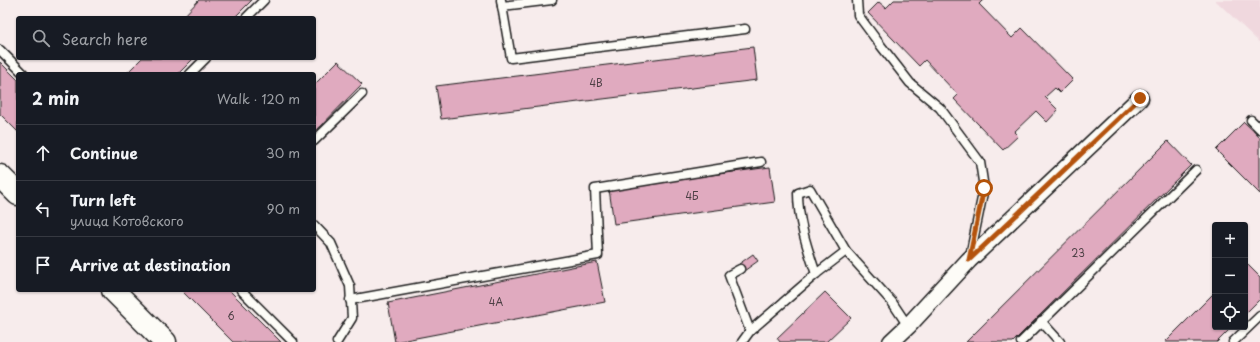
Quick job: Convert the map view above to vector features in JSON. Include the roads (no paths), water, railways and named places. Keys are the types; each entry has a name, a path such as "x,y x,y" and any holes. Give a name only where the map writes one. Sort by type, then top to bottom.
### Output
{"main road":[{"path":"0,176 16,192"},
{"path":"115,292 165,342"}],"street":[{"path":"891,342 908,326 969,260 1140,98"}],"lane":[{"path":"248,16 264,0"},
{"path":"552,0 502,3 511,58 745,29"},
{"path":"857,0 858,15 878,42 910,83 940,108 980,162 984,188 969,260"},
{"path":"0,50 22,72"},
{"path":"192,72 204,60"},
{"path":"316,139 362,94"},
{"path":"1251,120 1260,128"},
{"path":"350,300 598,255 595,189 761,162"},
{"path":"1021,342 1196,170"},
{"path":"816,274 805,240 798,209 798,193 810,190 846,251 892,302 908,326"},
{"path":"316,227 331,243 350,286 352,318 337,342"},
{"path":"742,342 750,331 816,274 846,251"},
{"path":"740,269 729,275 750,331"},
{"path":"243,292 293,342"},
{"path":"1233,342 1260,316"},
{"path":"1041,321 1060,342"}]}
